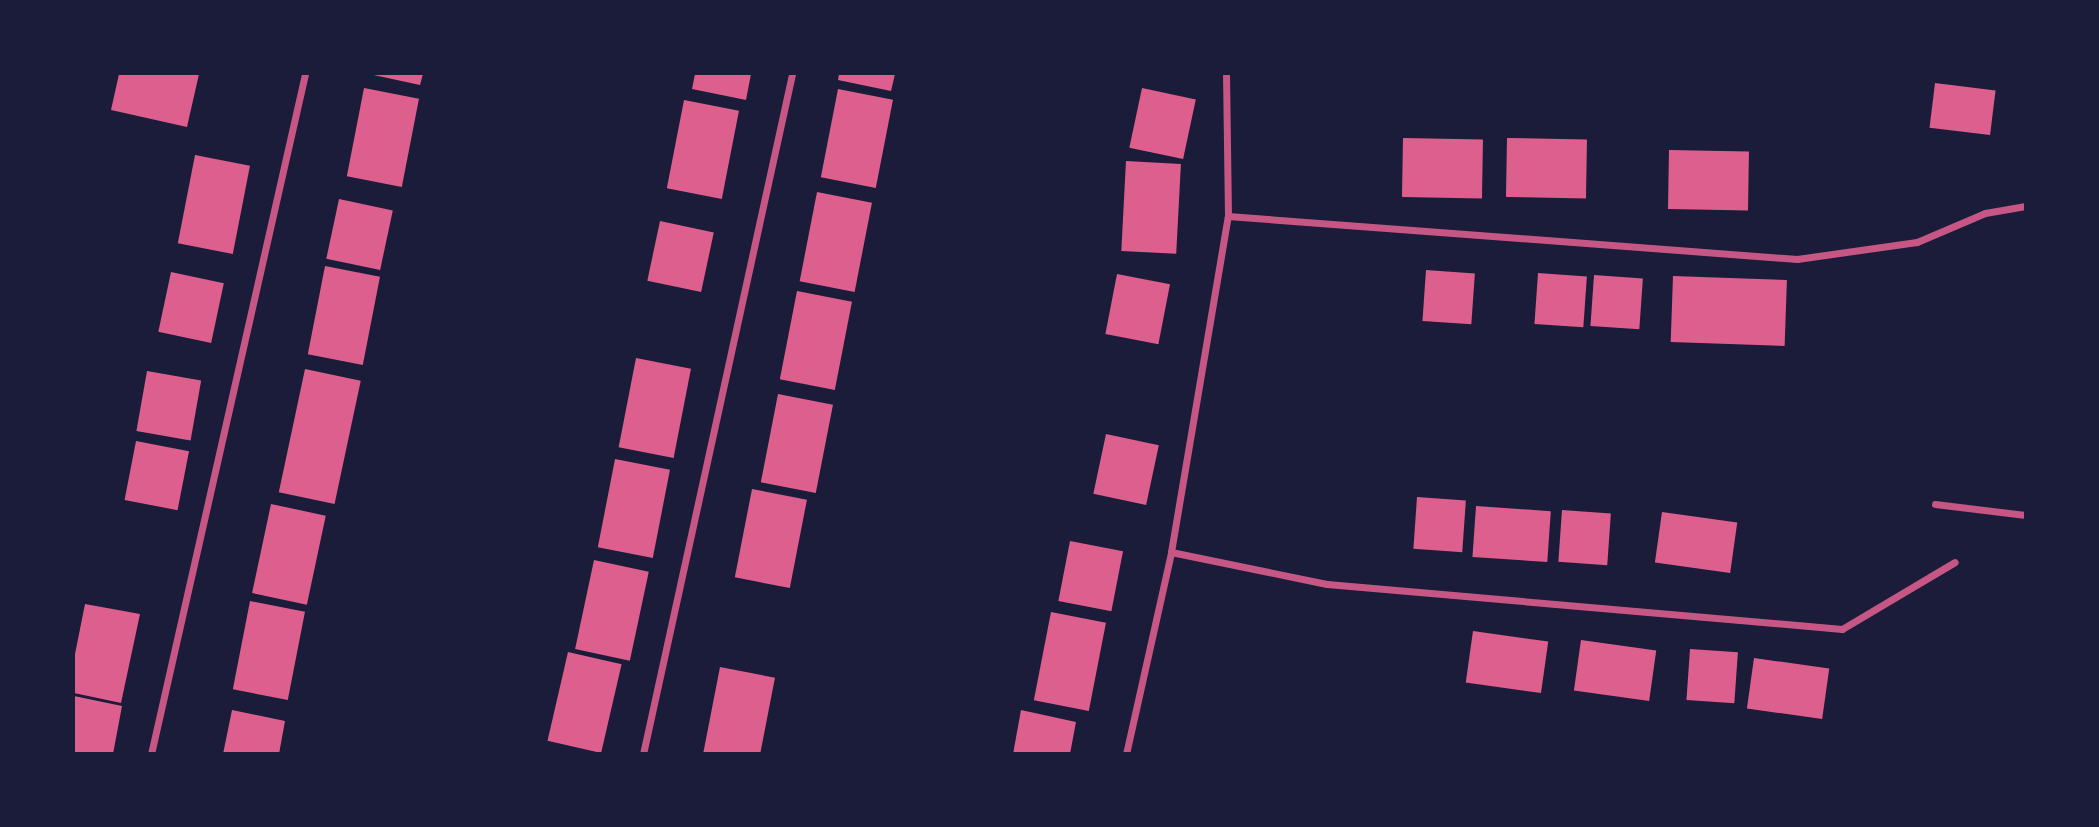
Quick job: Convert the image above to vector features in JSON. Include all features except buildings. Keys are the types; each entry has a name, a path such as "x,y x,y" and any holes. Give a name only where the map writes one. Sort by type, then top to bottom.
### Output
{"street":[{"path":"152,754 305,74"},
{"path":"643,754 792,74"},
{"path":"1126,754 1171,552 1228,216 1226,74"},
{"path":"1228,216 1797,259 1917,242 1985,213 2025,206"},
{"path":"1935,504 2025,515"},
{"path":"1171,552 1327,584 1842,629 1955,562"}]}
